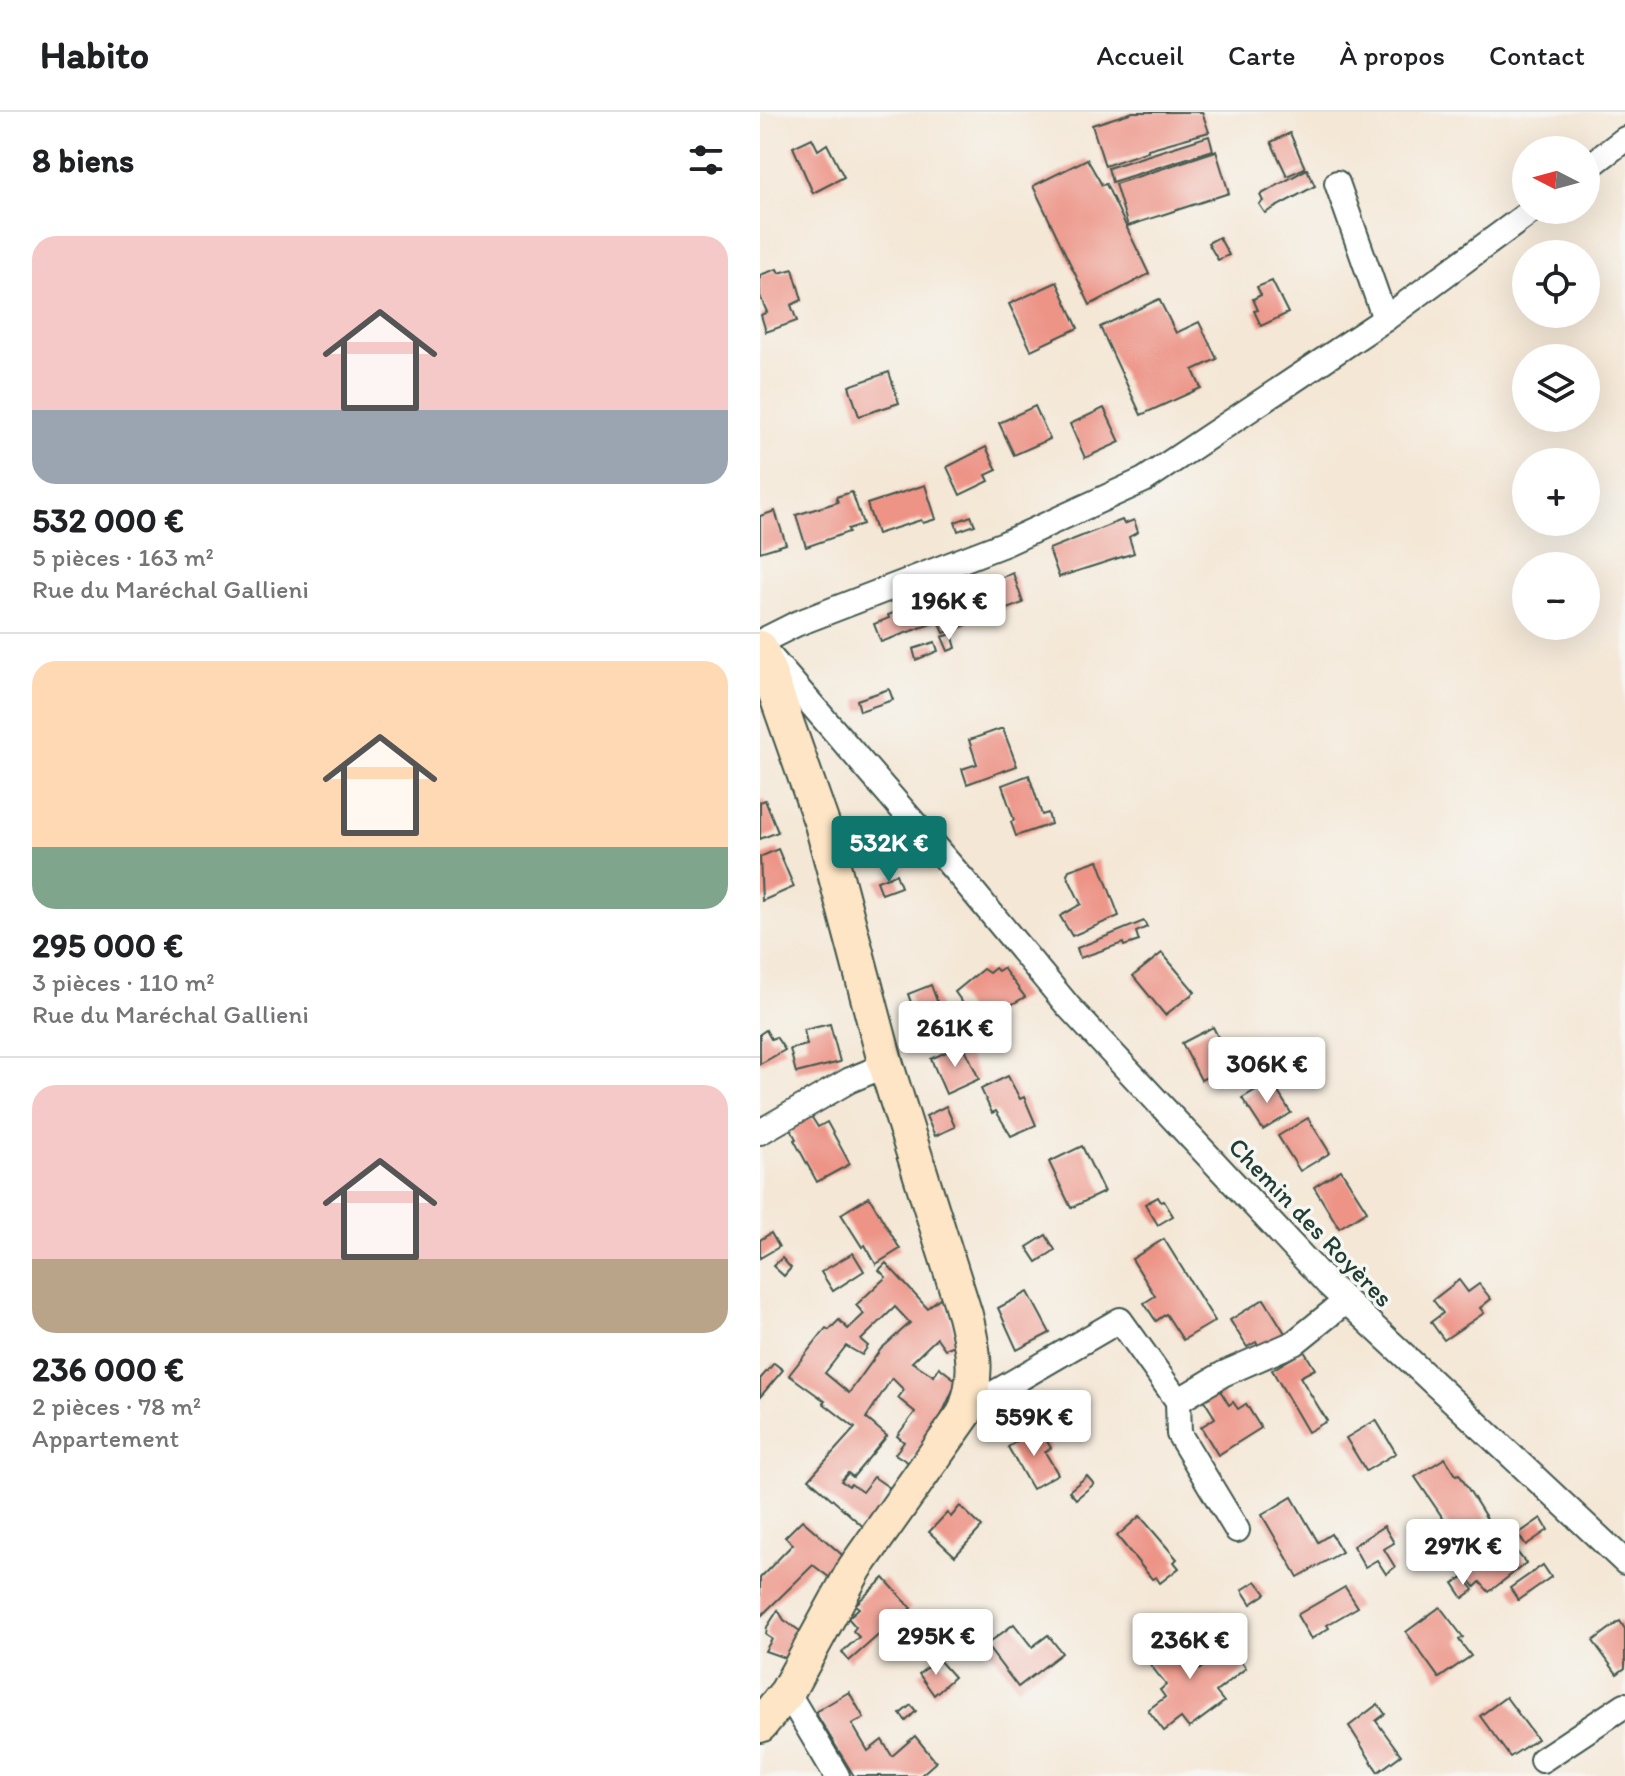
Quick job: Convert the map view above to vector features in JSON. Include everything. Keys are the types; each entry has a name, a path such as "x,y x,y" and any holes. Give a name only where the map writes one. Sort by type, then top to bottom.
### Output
{"street":[{"path":"1600,158 1625,139"},
{"path":"1337,183 1385,319"},
{"path":"760,1725 787,1692 855,1568 964,1414 973,1391 974,1352 886,1065 822,824 760,645 796,624 1004,544 1144,480 1385,319 1514,224"},
{"name":"Chemin des Royères","path":"760,645 1068,1006 1346,1301 1625,1562"},
{"path":"760,1132 850,1080 886,1065"},
{"path":"1178,1401 1223,1374 1294,1343 1346,1301"},
{"path":"973,1391 991,1395 1120,1320 1178,1401 1179,1434 1237,1530"},
{"path":"787,1692 837,1776"},
{"path":"1542,1760 1625,1705"}],"building":[{"path":"1133,112 1202,112 1209,132 1148,149 1105,166 1092,125"},
{"path":"1290,133 1305,168 1287,176 1271,142"},
{"path":"1209,136 1213,150 1112,182 1108,168"},
{"path":"812,138 818,150 827,144 844,177 813,193 793,147"},
{"path":"1216,151 1229,193 1128,226 1115,184"},
{"path":"1087,159 1102,185 1106,184 1149,274 1090,305 1033,186"},
{"path":"1307,169 1315,186 1265,213 1259,204 1263,201 1260,195"},
{"path":"1219,237 1229,255 1218,260 1208,243"},
{"path":"777,269 779,273 793,269 802,300 791,305 797,321 766,332 761,315 767,312 760,296 760,275"},
{"path":"1272,281 1288,313 1261,326 1254,311 1258,310 1253,299 1261,295 1257,287"},
{"path":"1057,282 1078,328 1031,350 1009,304"},
{"path":"1159,299 1176,333 1199,322 1217,359 1193,370 1201,388 1141,415 1100,327"},
{"path":"889,372 899,403 859,416 849,386"},
{"path":"1035,406 1050,439 1014,455 999,423"},
{"path":"1104,408 1120,442 1085,458 1070,424"},
{"path":"986,447 997,470 986,475 989,481 960,495 947,467"},
{"path":"925,485 936,519 923,523 921,520 877,534 867,504"},
{"path":"852,492 863,524 806,547 796,515 838,502 836,497"},
{"path":"775,511 786,544 760,552 760,516"},
{"path":"971,516 975,525 958,531 955,522"},
{"path":"1122,520 1124,524 1134,520 1138,532 1129,537 1134,553 1059,577 1049,549"},
{"path":"1013,573 1023,603 988,616 977,586"},
{"path":"954,590 967,625 944,633 939,621 881,642 874,624 889,618 888,615"},
{"path":"952,634 956,648 948,651 942,637"},
{"path":"935,642 938,651 916,660 913,649"},
{"path":"889,689 893,700 860,711 857,700"},
{"path":"1003,729 1017,766 967,784 962,769 977,764 969,740"},
{"path":"1029,775 1042,815 1048,813 1051,824 1016,836 1002,785"},
{"path":"765,800 778,832 760,839 760,802"},
{"path":"778,849 794,887 762,901 760,857"},
{"path":"1098,860 1119,916 1072,936 1060,916 1081,904 1067,875 1069,870"},
{"path":"896,874 901,887 882,894 877,881"},
{"path":"1144,921 1147,927 1136,932 1139,941 1124,946 1123,943 1080,958 1077,948"},
{"path":"1162,953 1195,992 1165,1015 1133,976"},
{"path":"995,968 998,971 1003,968 1025,997 998,1012 980,1027 955,992 983,969 989,973"},
{"path":"931,985 952,1041 928,1050 908,994"},
{"path":"830,1024 840,1062 796,1073 790,1049 807,1045 804,1030"},
{"path":"1213,1027 1232,1065 1201,1080 1182,1043"},
{"path":"766,1030 771,1039 776,1037 785,1050 760,1064 760,1034"},
{"path":"963,1044 979,1079 946,1094 931,1059"},
{"path":"1008,1076 1020,1099 1024,1097 1036,1125 1011,1136 996,1111 992,1113 981,1089"},
{"path":"1271,1081 1291,1113 1263,1130 1242,1098"},
{"path":"946,1106 955,1127 935,1136 926,1116"},
{"path":"811,1116 818,1127 827,1122 850,1164 817,1182 790,1128"},
{"path":"1308,1118 1330,1153 1300,1171 1278,1136"},
{"path":"1082,1146 1104,1192 1071,1208 1049,1162"},
{"path":"1341,1170 1367,1211 1339,1228 1314,1187"},
{"path":"869,1197 900,1249 876,1264 841,1214"},
{"path":"1158,1197 1173,1216 1158,1225 1145,1204"},
{"path":"771,1233 779,1247 760,1258 760,1240"},
{"path":"1046,1235 1055,1250 1037,1262 1027,1247"},
{"path":"1164,1239 1215,1321 1183,1340 1166,1314 1156,1321 1144,1303 1155,1296 1132,1259"},
{"path":"853,1253 864,1271 833,1291 821,1272"},
{"path":"782,1258 791,1268 784,1276 773,1266"},
{"path":"886,1263 927,1308 944,1295 957,1344 945,1349 937,1338 912,1362 934,1376 939,1367 957,1381 937,1425 909,1463 895,1454 904,1442 897,1436 915,1412 898,1398 904,1390 892,1378 866,1418 887,1436 853,1477 848,1473 841,1481 862,1492 874,1477 890,1488 867,1530 809,1479 855,1428 789,1375 826,1328 829,1330 839,1320 848,1329 864,1314 856,1305 886,1277 879,1270","holes":["895,1307 910,1323 881,1349 849,1393 825,1373 846,1346 862,1355 868,1346 861,1340"]},
{"path":"1459,1280 1468,1292 1479,1284 1491,1299 1480,1308 1484,1313 1444,1340 1431,1322 1443,1313 1433,1300"},
{"path":"1028,1292 1050,1333 1017,1350 998,1308"},
{"path":"1264,1299 1288,1338 1263,1354 1256,1342 1247,1347 1230,1320"},
{"path":"1304,1351 1315,1369 1300,1377 1327,1421 1308,1432 1272,1370"},
{"path":"774,1363 783,1370 760,1397 760,1379"},
{"path":"1218,1387 1229,1405 1233,1402 1238,1409 1246,1404 1261,1428 1218,1455 1201,1427 1215,1418 1202,1397"},
{"path":"1376,1420 1396,1453 1366,1471 1346,1438"},
{"path":"1039,1428 1051,1448 1045,1452 1058,1474 1032,1489 1008,1447"},
{"path":"1445,1458 1456,1475 1459,1474 1492,1527 1462,1546 1415,1477"},
{"path":"1087,1476 1094,1484 1076,1499 1069,1491"},
{"path":"1292,1497 1318,1542 1331,1534 1342,1552 1298,1577 1262,1515"},
{"path":"960,1506 982,1527 955,1556 929,1532 947,1513 951,1517"},
{"path":"1140,1516 1177,1559 1174,1562 1179,1568 1160,1583 1156,1577 1152,1579 1117,1536"},
{"path":"1541,1518 1548,1530 1526,1545 1518,1534"},
{"path":"802,1520 848,1560 834,1581 813,1565 760,1617 760,1578 793,1544 785,1537"},
{"path":"1384,1526 1394,1543 1384,1549 1395,1567 1386,1574 1377,1560 1365,1567 1353,1546"},
{"path":"1508,1541 1526,1563 1489,1592 1480,1582 1475,1587 1466,1575"},
{"path":"1543,1565 1551,1577 1518,1600 1510,1588"},
{"path":"1464,1577 1474,1590 1463,1598 1453,1583"},
{"path":"884,1578 911,1608 849,1661 842,1652 859,1637 853,1631 856,1627 848,1618 859,1608 855,1605"},
{"path":"1256,1581 1266,1594 1251,1604 1242,1590"},
{"path":"1345,1587 1358,1607 1327,1625 1329,1628 1311,1639 1297,1615"},
{"path":"1440,1607 1463,1637 1459,1640 1471,1656 1439,1678 1406,1632"},
{"path":"778,1610 784,1620 803,1633 788,1659 765,1651 772,1639 766,1635 767,1627"},
{"path":"1620,1621 1625,1629 1625,1668 1617,1674 1593,1641"},
{"path":"1014,1624 1032,1647 1048,1635 1062,1653 1018,1687 986,1645"},
{"path":"1188,1627 1205,1649 1184,1664 1188,1669 1194,1664 1199,1670 1230,1647 1246,1668 1216,1692 1224,1702 1189,1728 1181,1718 1164,1731 1148,1710 1165,1697 1160,1690 1166,1685 1146,1659"},
{"path":"938,1659 954,1677 934,1695 919,1674"},
{"path":"849,1692 864,1718 852,1724 868,1751 882,1740 892,1756 915,1736 936,1762 920,1776 854,1776 815,1712"},
{"path":"1506,1697 1537,1739 1510,1757 1480,1716"},
{"path":"1378,1704 1385,1714 1376,1721 1401,1755 1378,1772 1349,1726"},
{"path":"911,1705 916,1711 906,1721 900,1714"}]}
